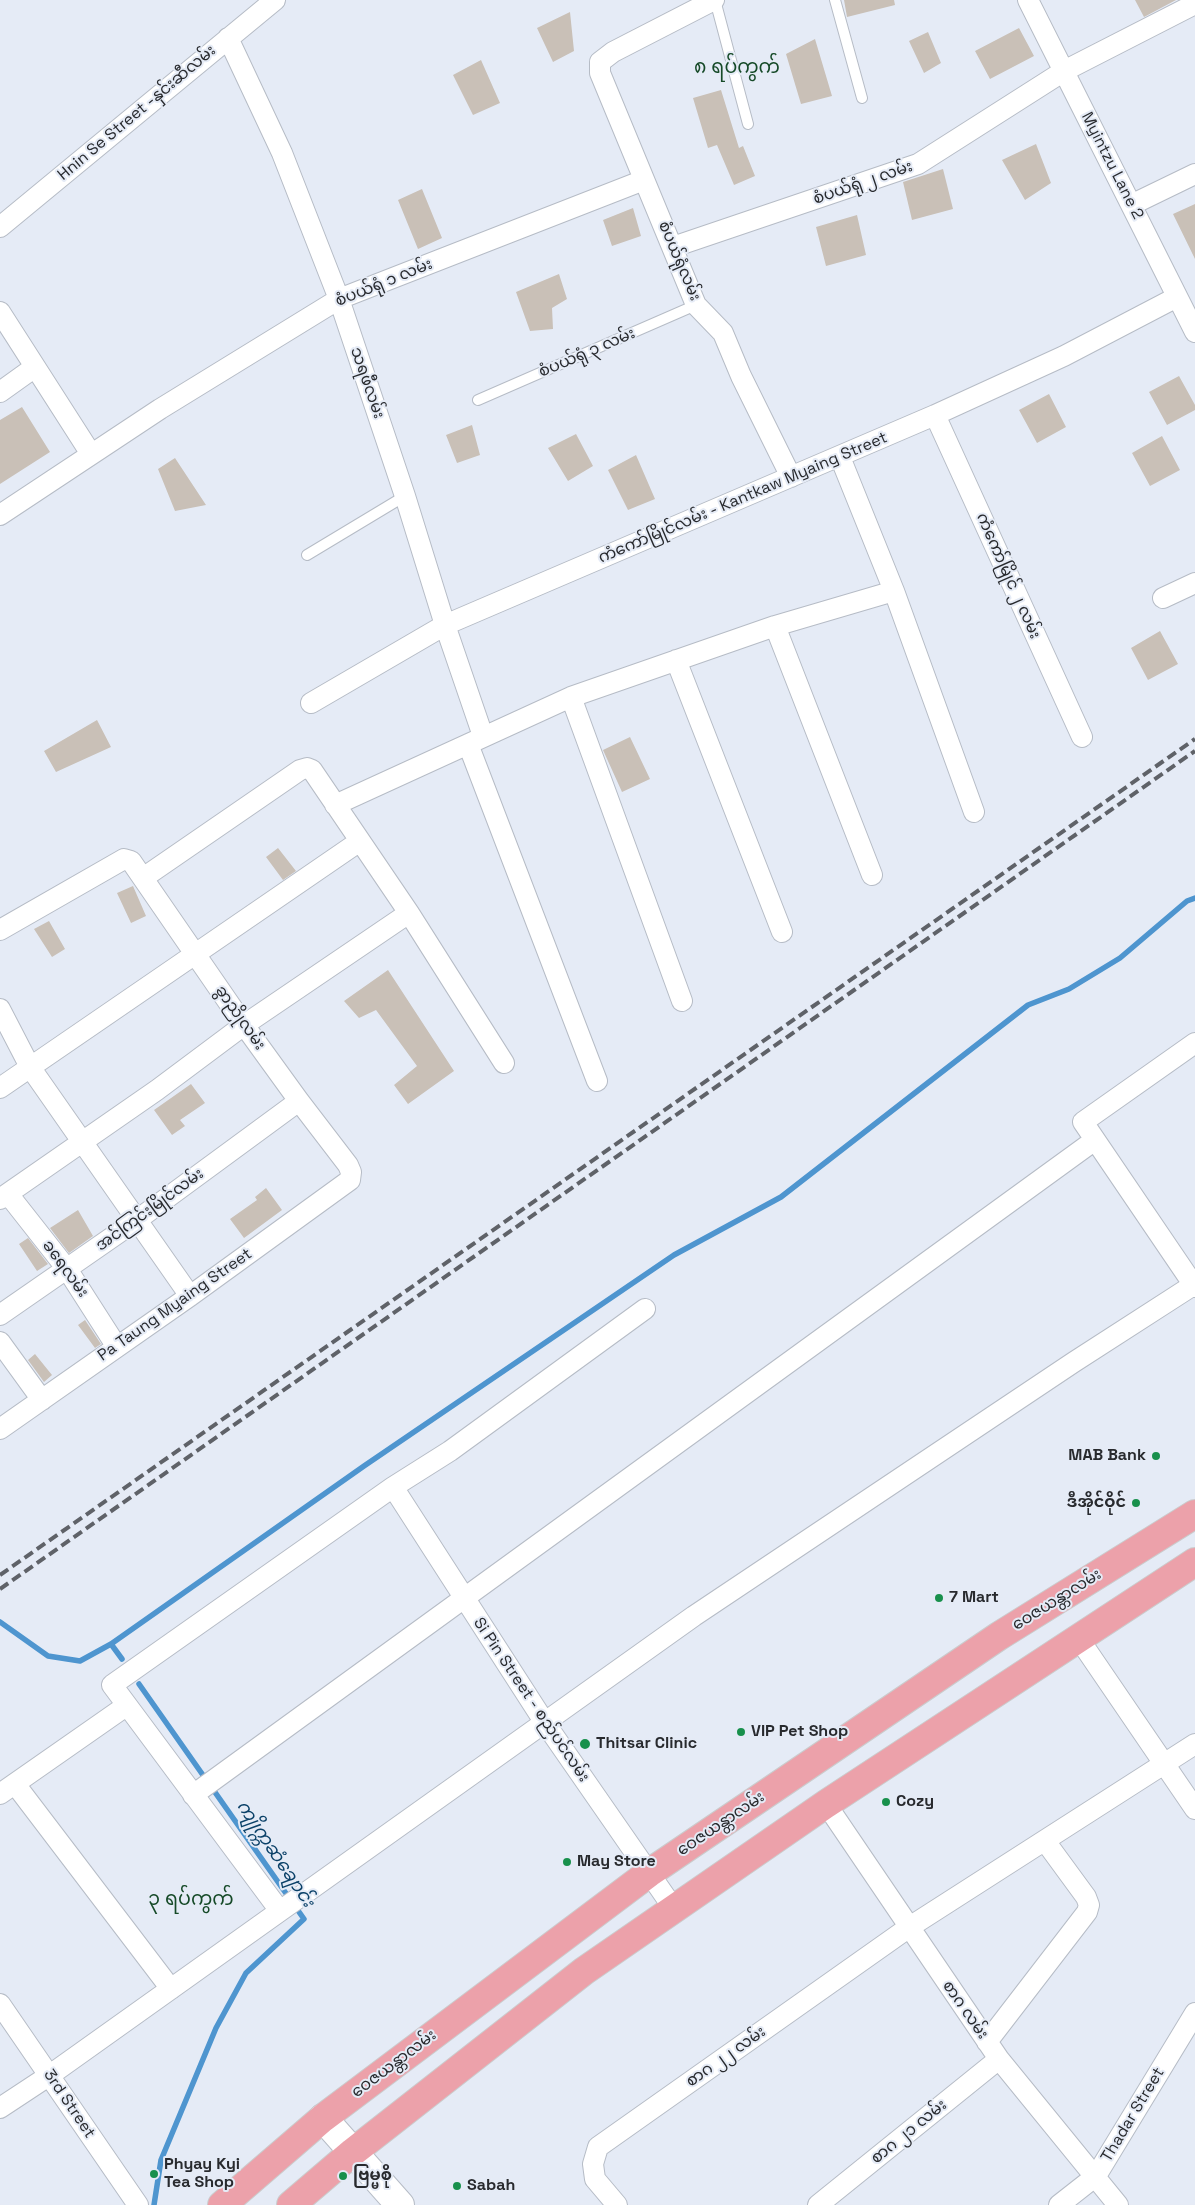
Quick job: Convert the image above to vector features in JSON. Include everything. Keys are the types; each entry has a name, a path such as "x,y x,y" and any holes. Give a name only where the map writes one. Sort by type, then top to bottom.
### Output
{"main road":[{"name":"ဝေဇယန္တာလမ်း","path":"222,2205 323,2118 649,1872 999,1636 1195,1514"},
{"path":"291,2205 353,2152 584,1971 826,1804 1195,1562"},
{"path":"323,2118 400,2205"}],"street":[{"name":"Hnin Se Street -နှင်းဆီလမ်း","path":"0,227 275,0"},
{"name":"Myintzu Lane 2","path":"1028,0 1195,332"},
{"name":"စံပယ်ရုံလမ်း","path":"706,2 613,52 600,62 600,73 696,306 723,333 741,376 791,477"},
{"name":"စံပယ်ရုံ ၂ လမ်း","path":"673,247 918,164 1064,71 1195,4"},
{"name":"သရဖီလမ်း","path":"228,38 282,153 339,299 405,496 445,625 476,740 597,1081"},
{"path":"1131,204 1195,174"},
{"name":"စံပယ်ရုံ ၁ လမ်း","path":"0,515 91,454 339,299 644,180"},
{"name":"ကံကော်မြိုင်လမ်း - Kantkaw Myaing Street","path":"311,703 445,625 935,416 1064,356 1177,296"},
{"path":"0,312 91,454"},
{"path":"0,392 35,367"},
{"name":"ကံကော်မြိုင် ၂ လမ်း","path":"935,416 1082,737"},
{"path":"840,457 894,590 974,812"},
{"path":"1164,598 1195,583"},
{"path":"335,805 570,697 775,626 894,590"},
{"path":"775,626 872,875"},
{"path":"676,660 782,932"},
{"path":"570,697 682,1001"},
{"path":"143,878 300,770 307,768 312,770 409,913 504,1063"},
{"path":"0,1088 194,953 360,841"},
{"name":"ခွာညိုလမ်း","path":"0,930 124,859 131,861 244,1025 348,1165 351,1172 350,1180"},
{"path":"4,1196 157,1090 244,1025 409,913"},
{"path":"0,1009 30,1067 190,1296"},
{"path":"0,2108 50,2075 280,1912 694,1616 1074,1362 1195,1285 1083,1122 1195,1043"},
{"name":"အင်ကြင်းမြိုင်လမ်း","path":"0,1315 137,1220 299,1101"},
{"path":"193,1795 1095,1140"},
{"name":"Pa Taung Myaing Street","path":"0,1429 190,1296 350,1180"},
{"name":"ခရေလမ်း","path":"4,1196 68,1268 117,1347"},
{"path":"280,1912 112,1685 393,1487 450,1450 645,1309"},
{"path":"0,1342 42,1400"},
{"name":"Si Pin Street - စည်ပင်လမ်း","path":"393,1487 545,1723 674,1909"},
{"path":"1079,1639 1195,1809"},
{"path":"126,1706 8,1789 171,1989"},
{"name":"စာဂ ၂၂ လမ်း","path":"617,2205 595,2180 593,2164 598,2147 908,1928 1195,1744"},
{"name":"စာဂ လမ်း","path":"826,1804 908,1928 999,2059 1118,2205"},
{"path":"987,2042 1086,1912 1089,1904 1086,1897 1045,1841"},
{"name":"3rd Street","path":"0,2004 138,2205"},
{"name":"Thadar Street","path":"1059,2205 1096,2176 1195,2013"},
{"name":"စာဂ ၂၁ လမ်း","path":"818,2205 999,2059"}],"lane":[{"path":"835,0 862,98"},
{"path":"706,2 748,124"},
{"name":"စံပယ်ရုံ ၃ လမ်း","path":"478,400 696,306"},
{"path":"307,555 405,496"}],"building":[{"path":"844,0 894,0 895,5 847,17"},
{"path":"1135,0 1176,0 1144,17"},
{"path":"570,12 574,51 553,62 537,28"},
{"path":"1019,28 1034,56 990,79 975,51"},
{"path":"928,32 941,63 924,73 909,41"},
{"path":"815,39 832,96 801,104 786,54"},
{"path":"481,60 500,103 473,115 453,75"},
{"path":"721,90 739,148 743,146 755,176 734,185 717,145 708,148 693,98"},
{"path":"1036,144 1051,183 1025,200 1002,160"},
{"path":"943,169 953,209 912,220 903,182"},
{"path":"422,189 442,238 418,249 398,200"},
{"path":"1195,204 1195,259 1173,214"},
{"path":"633,208 641,236 612,246 603,220"},
{"path":"857,215 866,255 826,266 816,227"},
{"path":"559,274 567,299 552,308 553,329 530,331 516,292"},
{"path":"1179,376 1195,405 1195,410 1167,425 1149,392"},
{"path":"1049,394 1066,427 1037,443 1019,410"},
{"path":"22,407 50,452 0,484 0,420"},
{"path":"472,425 480,455 457,463 446,435"},
{"path":"576,434 593,466 568,481 548,448"},
{"path":"1162,436 1180,470 1150,486 1132,453"},
{"path":"636,455 655,499 628,510 608,470"},
{"path":"175,458 206,505 175,511 158,469"},
{"path":"1160,631 1178,664 1148,680 1131,648"},
{"path":"97,720 111,747 56,772 44,751"},
{"path":"630,737 650,779 622,792 603,750"},
{"path":"278,848 296,871 283,880 266,857"},
{"path":"133,886 146,916 131,923 117,893"},
{"path":"49,921 65,949 52,957 34,929"},
{"path":"388,970 454,1071 408,1104 394,1085 417,1066 376,1010 359,1018 344,1001"},
{"path":"191,1084 205,1103 180,1120 185,1126 172,1135 154,1110"},
{"path":"266,1188 282,1210 244,1238 230,1219 257,1200 255,1197"},
{"path":"78,1210 93,1236 69,1253 50,1228"},
{"path":"28,1238 48,1264 37,1271 19,1244"},
{"path":"85,1320 101,1344 95,1348 78,1325"},
{"path":"35,1354 52,1375 44,1382 28,1360"}],"waterway":[{"path":"0,1622 48,1656 80,1661 111,1644 364,1466 674,1255 781,1197 1028,1005 1069,989 1120,958 1187,901 1195,898"},
{"name":"ကျိုက္ကဆံချောင်း","path":"111,1644 122,1659"},
{"name":"ကျိုက္ကဆံချောင်း","path":"139,1684 304,1919 246,1973 216,2028 161,2160 154,2205"}],"railway":[{"path":"0,1575 1195,739"},
{"path":"0,1589 1195,751"}],"place":[{"name":"MAB Bank","path":"1156,1456"},
{"name":"ဒီအိုင်ဝိုင်","path":"1136,1503"},
{"name":"7 Mart","path":"939,1598"},
{"name":"VIP Pet Shop","path":"741,1732"},
{"name":"Thitsar Clinic","path":"585,1744"},
{"name":"Cozy","path":"886,1802"},
{"name":"May Store","path":"567,1862"},
{"name":"Phyay Kyi Tea Shop","path":"154,2174"},
{"name":"ဗြမ္မစို","path":"343,2176"},
{"name":"Sabah","path":"457,2186"}],"district":[{"name":"၈ ရပ်ကွက်","path":"737,68"},
{"name":"၃ ရပ်ကွက်","path":"191,1900"}]}
